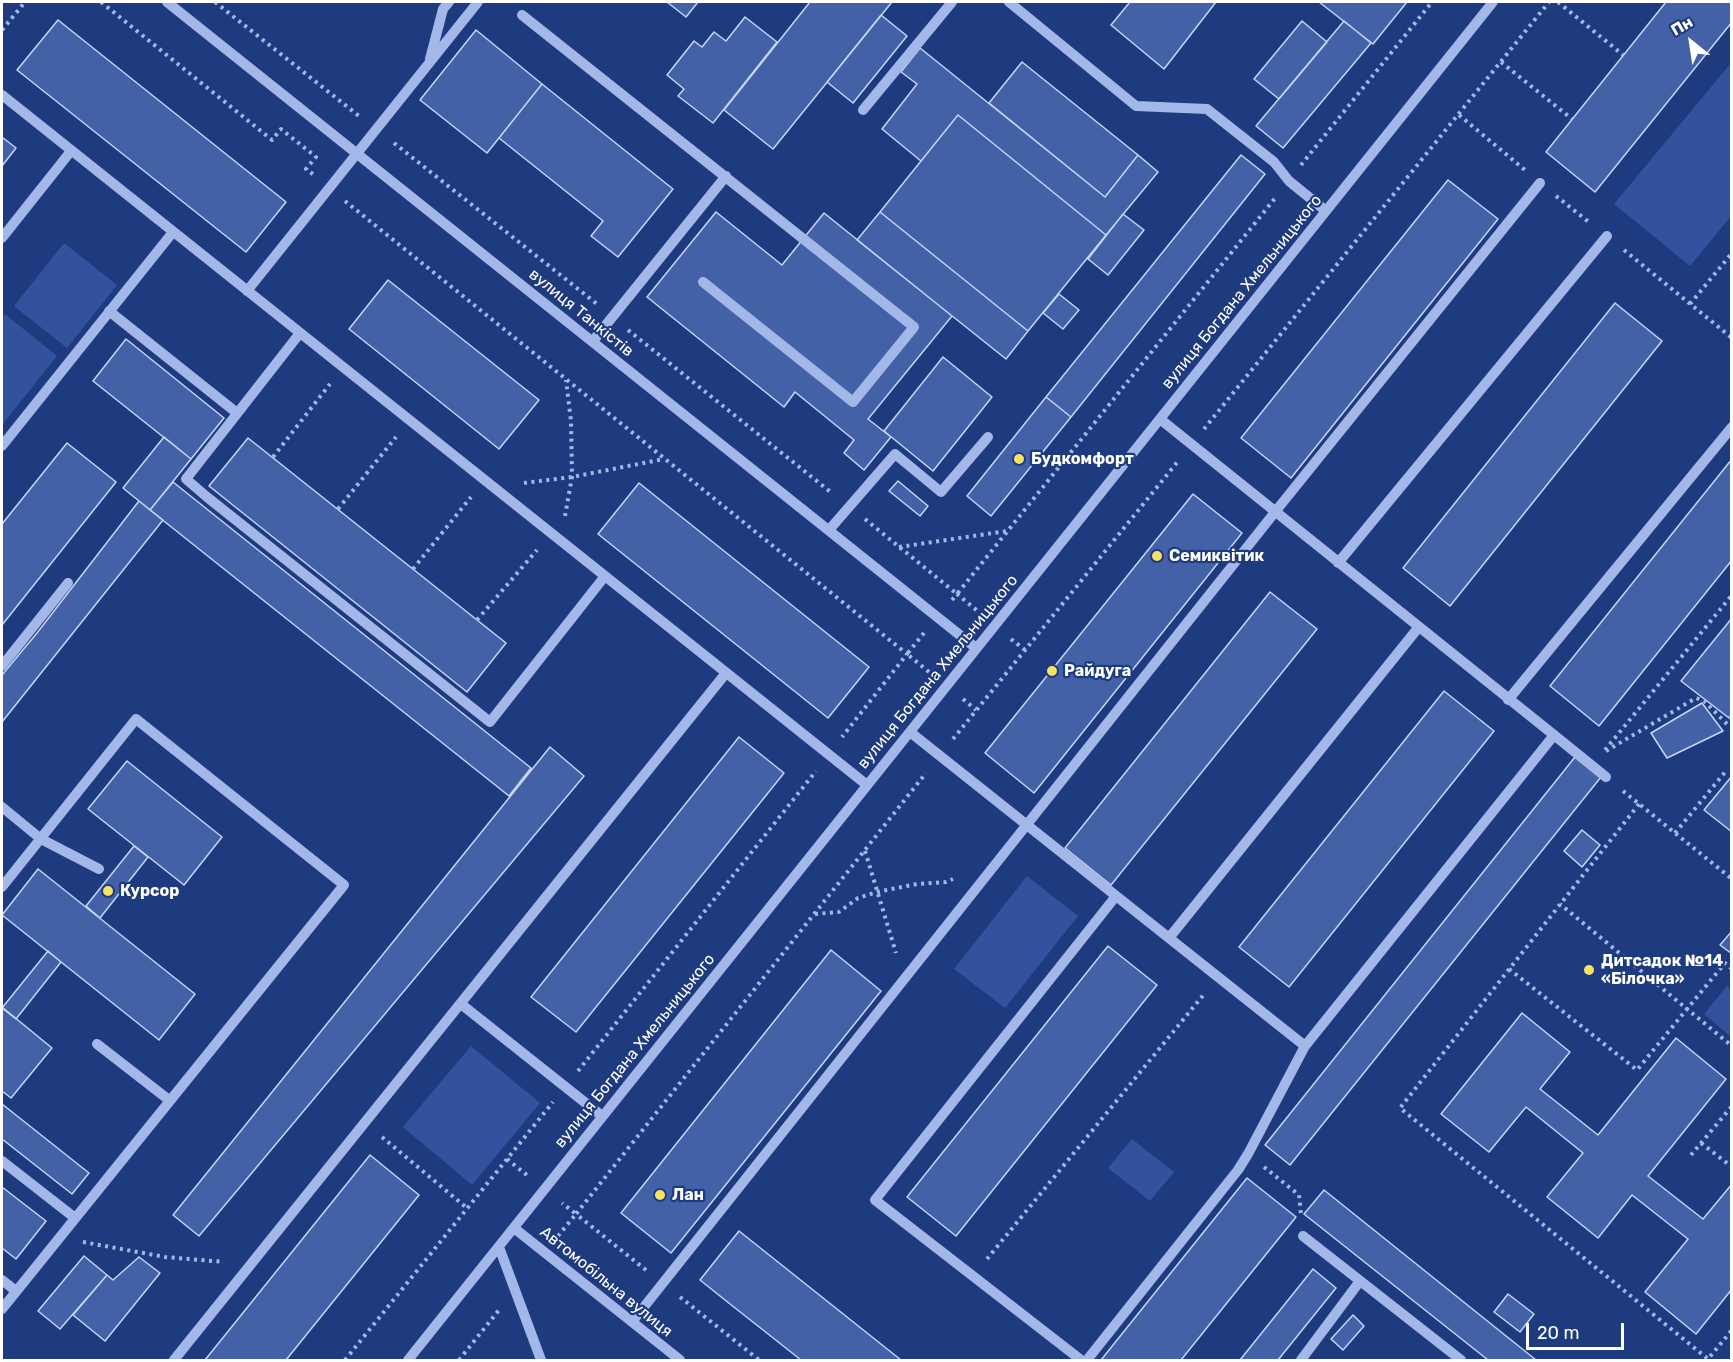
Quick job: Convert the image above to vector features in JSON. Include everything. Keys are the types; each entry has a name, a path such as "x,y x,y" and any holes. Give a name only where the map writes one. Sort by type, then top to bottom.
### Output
{"street":[{"name":"вулиця Танкістів","path":"167,2 976,648"},
{"path":"429,62 442,9 448,2"},
{"path":"247,291 478,2"},
{"path":"863,110 952,2"},
{"path":"1009,2 1136,106 1208,109 1274,162 1289,181 1326,211"},
{"name":"вулиця Богдана Хмельницького","path":"408,1360 1493,2"},
{"path":"522,15 914,327 853,402 703,282"},
{"path":"2,95 867,785"},
{"path":"2,238 71,151"},
{"path":"592,341 726,176"},
{"path":"632,1322 1275,512 1540,183"},
{"path":"2,446 173,232"},
{"path":"1338,563 1607,236"},
{"path":"109,311 237,413"},
{"path":"300,333 186,479 490,722 605,576"},
{"path":"1160,419 1606,777"},
{"path":"1508,700 1731,427"},
{"path":"829,530 895,454 941,492 988,436"},
{"path":"2,666 68,583"},
{"path":"1169,938 1418,628"},
{"path":"174,1360 726,673"},
{"path":"2,887 136,719 344,885 2,1309"},
{"path":"910,732 1305,1046"},
{"path":"1087,1360 1248,1154 1305,1046 1554,735"},
{"path":"2,807 41,839 99,869"},
{"path":"1080,1360 875,1200 1116,896"},
{"path":"461,1004 602,1116"},
{"path":"97,1044 169,1100"},
{"path":"2,1161 75,1218"},
{"name":"Автомобільна вулиця","path":"514,1228 680,1360"},
{"path":"1303,1236 1461,1360"},
{"path":"499,1246 541,1360"},
{"path":"2,1280 16,1291"},
{"path":"1301,1360 1360,1281"}],"path":[{"path":"2,30 25,2"},
{"path":"1420,163 1549,2"},
{"path":"1558,2 1623,55"},
{"path":"1501,62 1572,119"},
{"path":"1690,304 1731,253"},
{"path":"273,457 343,367"},
{"path":"477,620 556,537 572,477 571,421 566,380"},
{"path":"338,509 410,420"},
{"path":"413,569 489,484 572,477 665,459"},
{"path":"899,547 1008,531"},
{"path":"1731,595 1603,754 1696,698 1704,701 1727,724 1731,720"},
{"path":"1675,833 1726,771"},
{"path":"1606,777 1731,879"},
{"path":"1639,804 1400,1108 1708,1359 1731,1330"},
{"path":"865,851 904,979"},
{"path":"814,914 839,912 858,898 877,892 917,884 946,882 956,878"},
{"path":"1560,904 1731,1046"},
{"path":"1509,969 1637,1070 1725,963 1731,969"},
{"path":"973,1276 1218,977"},
{"path":"1691,1155 1731,1106"},
{"path":"366,1123 468,1209"},
{"path":"1701,1143 1731,1167"},
{"path":"1248,1154 1299,1195 1303,1236"},
{"path":"59,1238 165,1257 251,1264"}],"shaded area":[{"path":"1731,63 1731,216 1690,266 1614,204"},
{"path":"64,243 117,285 67,348 14,306"},
{"path":"5,314 57,356 2,425 2,318"},
{"path":"1027,876 1078,916 1005,1008 954,969"},
{"path":"1727,986 1731,989 1731,1037 1704,1014"},
{"path":"471,1046 540,1103 472,1185 403,1127"},
{"path":"1132,1139 1174,1172 1150,1201 1108,1168"}],"building":[{"path":"667,2 698,2 686,17"},
{"path":"810,2 892,2 773,149 724,110"},
{"path":"1130,2 1216,2 1164,69 1111,25"},
{"path":"1319,2 1407,2 1373,44"},
{"path":"1666,2 1732,2 1732,22 1595,192 1546,152"},
{"path":"881,15 907,36 853,103 827,82"},
{"path":"745,17 777,42 713,123 678,96 684,89 667,75 694,41 702,47 714,32 726,41"},
{"path":"58,20 286,202 246,252 17,70"},
{"path":"1302,21 1327,42 1279,99 1254,79"},
{"path":"1344,21 1371,43 1283,148 1256,126"},
{"path":"476,30 542,84 487,153 420,100"},
{"path":"920,48 1105,197 1138,155 1158,172 1106,235 958,115 921,161 882,129 917,84 901,72"},
{"path":"1022,62 1138,155 1105,197 989,103"},
{"path":"542,84 673,189 618,257 591,236 603,221 499,138"},
{"path":"958,115 1106,235 1028,331 880,212"},
{"path":"2,137 16,148 2,166"},
{"path":"1241,155 1265,174 1071,417 1046,397"},
{"path":"1448,180 1498,219 1291,478 1241,438"},
{"path":"716,212 782,265 824,213 952,316 868,419 891,437 864,470 844,453 854,440 795,392 784,407 647,297"},
{"path":"880,212 1028,331 1006,359 857,240"},
{"path":"1123,214 1144,230 1108,275 1088,259"},
{"path":"388,280 539,400 499,449 349,329"},
{"path":"1059,294 1079,310 1063,329 1043,313"},
{"path":"1615,303 1662,341 1450,606 1403,568"},
{"path":"126,339 224,418 191,459 93,381"},
{"path":"943,357 992,397 933,471 884,431"},
{"path":"1046,397 1071,417 991,516 967,496"},
{"path":"164,437 191,459 150,510 123,488"},
{"path":"248,438 506,643 467,692 209,486"},
{"path":"67,443 116,482 2,625 2,524"},
{"path":"1732,459 1732,560 1599,726 1550,686"},
{"path":"898,481 928,506 920,516 889,491"},
{"path":"173,482 531,768 509,796 150,510"},
{"path":"639,483 869,667 828,718 598,534"},
{"path":"1193,494 1242,533 1034,793 985,753"},
{"path":"139,501 163,520 2,722 2,675"},
{"path":"1270,592 1317,629 1111,885 1065,848"},
{"path":"1732,618 1732,714 1729,718 1681,681"},
{"path":"1444,691 1494,731 1289,987 1239,947"},
{"path":"1702,703 1723,731 1667,758 1651,733"},
{"path":"739,737 784,773 576,1032 531,997"},
{"path":"550,747 584,776 199,1236 173,1215"},
{"path":"1575,757 1601,777 1290,1165 1265,1145"},
{"path":"127,761 222,837 184,885 88,809"},
{"path":"1732,776 1732,832 1704,810"},
{"path":"1582,830 1600,845 1582,867 1564,851"},
{"path":"134,846 148,857 100,918 86,906"},
{"path":"38,869 195,994 159,1040 2,915"},
{"path":"1732,931 1732,954 1720,945"},
{"path":"1108,946 1157,985 956,1236 907,1197"},
{"path":"831,950 881,991 671,1253 621,1213"},
{"path":"48,951 61,962 16,1019 2,1008"},
{"path":"2,1007 52,1048 11,1098 2,1091"},
{"path":"1522,1013 1570,1052 1540,1089 1598,1135 1676,1038 1726,1079 1648,1176 1703,1219 1732,1184 1732,1289 1696,1334 1645,1292 1688,1239 1632,1195 1598,1238 1547,1197 1583,1153 1526,1107 1489,1152 1441,1114"},
{"path":"2,1104 89,1173 72,1194 2,1139"},
{"path":"370,1155 419,1195 286,1360 205,1360"},
{"path":"1247,1178 1296,1217 1181,1360 1101,1360"},
{"path":"2,1187 46,1221 16,1259 2,1248"},
{"path":"1324,1190 1536,1360 1488,1360 1304,1214"},
{"path":"739,1231 901,1360 801,1360 725,1300 700,1280"},
{"path":"84,1256 107,1275 60,1329 38,1311"},
{"path":"139,1257 160,1273 105,1341 73,1315 107,1275 113,1280"},
{"path":"1313,1269 1336,1288 1278,1360 1240,1360"},
{"path":"1508,1294 1534,1314 1520,1332 1494,1312"},
{"path":"1353,1315 1364,1326 1343,1350 1331,1339"}],"place":[{"name":"Будкомфорт","path":"1019,459"},
{"name":"Семиквітик","path":"1157,556"},
{"name":"Райдуга","path":"1052,671"},
{"name":"Курсор","path":"108,891"},
{"name":"Дитсадок №14 «Білочка»","path":"1589,970"},
{"name":"Лан","path":"660,1195"}]}
